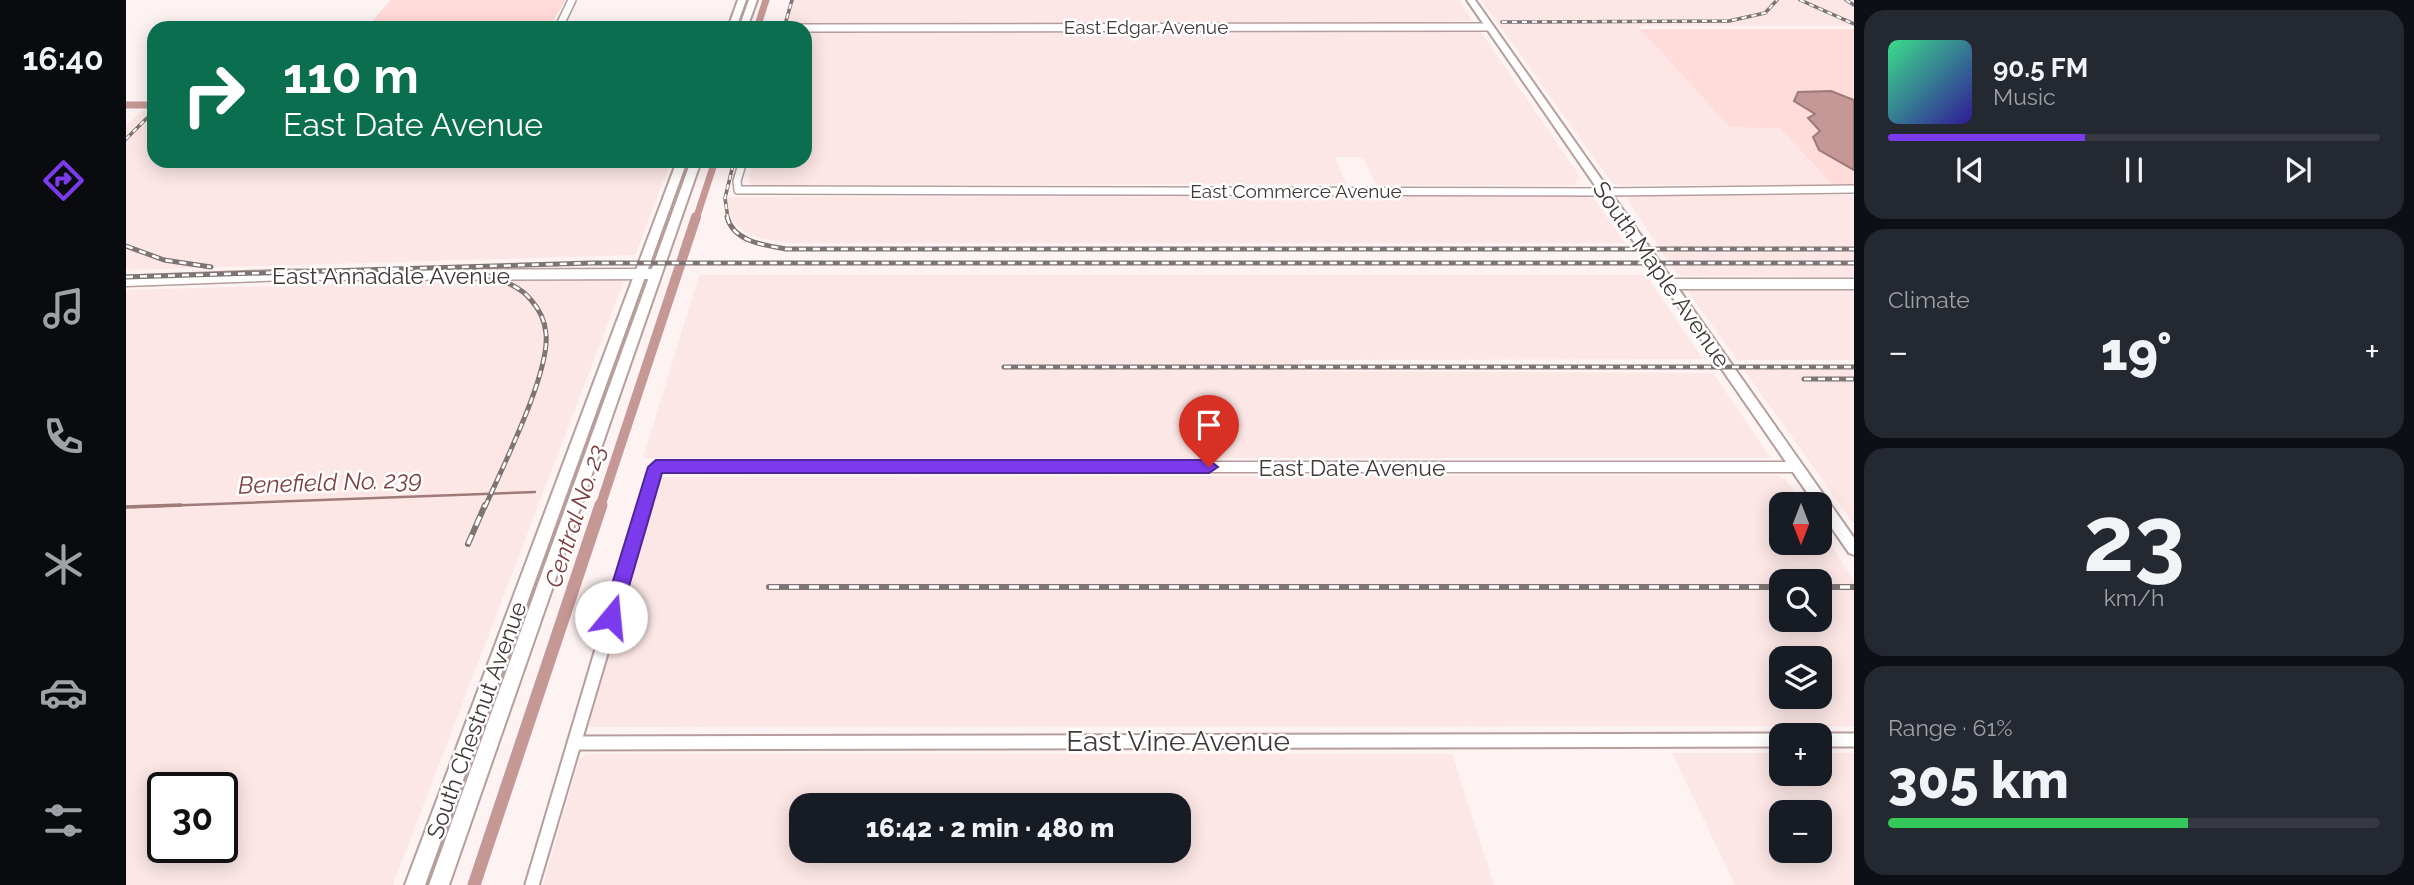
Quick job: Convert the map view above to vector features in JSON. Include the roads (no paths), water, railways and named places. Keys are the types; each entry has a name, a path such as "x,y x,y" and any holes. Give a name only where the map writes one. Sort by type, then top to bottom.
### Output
{"main road":[{"path":"734,21 742,0"},
{"path":"745,21 753,0"},
{"name":"South Chestnut Avenue","path":"415,885 648,274 680,168"},
{"path":"439,885 648,274 693,168"}],"street":[{"path":"561,21 572,0"},
{"name":"South Maple Avenue","path":"1471,0 1854,549"},
{"name":"East Edgar Avenue","path":"812,27 1489,27"},
{"name":"East Commerce Avenue","path":"741,168 737,181 738,190 1605,192 1854,189"},
{"name":"East Annadale Avenue","path":"126,281 286,275 648,274"},
{"path":"1670,284 1854,284"},
{"name":"East Date Avenue","path":"575,743 656,467 1797,467"},
{"name":"East Vine Avenue","path":"575,743 1769,740"},
{"path":"1832,740 1854,740"},
{"path":"532,885 575,743"}],"waterway":[{"name":"Central No. 23","path":"759,21 766,0"},
{"path":"126,105 147,105"},
{"name":"Central No. 23","path":"696,219 713,168"},
{"name":"Central No. 23","path":"600,507 696,217"},
{"name":"Benefield No. 239","path":"133,507 535,492"},
{"name":"Benefield No. 239","path":"126,507 181,505"},
{"name":"Central No. 23","path":"474,885 601,505"}],"railway":[{"path":"786,21 792,0"},
{"path":"1502,22 1729,21 1765,13 1777,0"},
{"path":"1800,0 1854,24"},
{"path":"1846,0 1854,5"},
{"path":"126,139 147,118"},
{"path":"728,219 725,198 732,168"},
{"path":"728,219 736,232 743,237 760,244 786,249 1854,249"},
{"path":"126,246 164,260 211,267"},
{"path":"126,277 592,263 1854,263"},
{"path":"474,271 505,282 526,294 539,312 546,334 541,372 533,396 485,507"},
{"path":"1004,367 1854,367"},
{"path":"1804,379 1854,379"},
{"path":"468,544 485,505"},
{"path":"769,587 1769,587"},
{"path":"1832,587 1854,587"}]}
